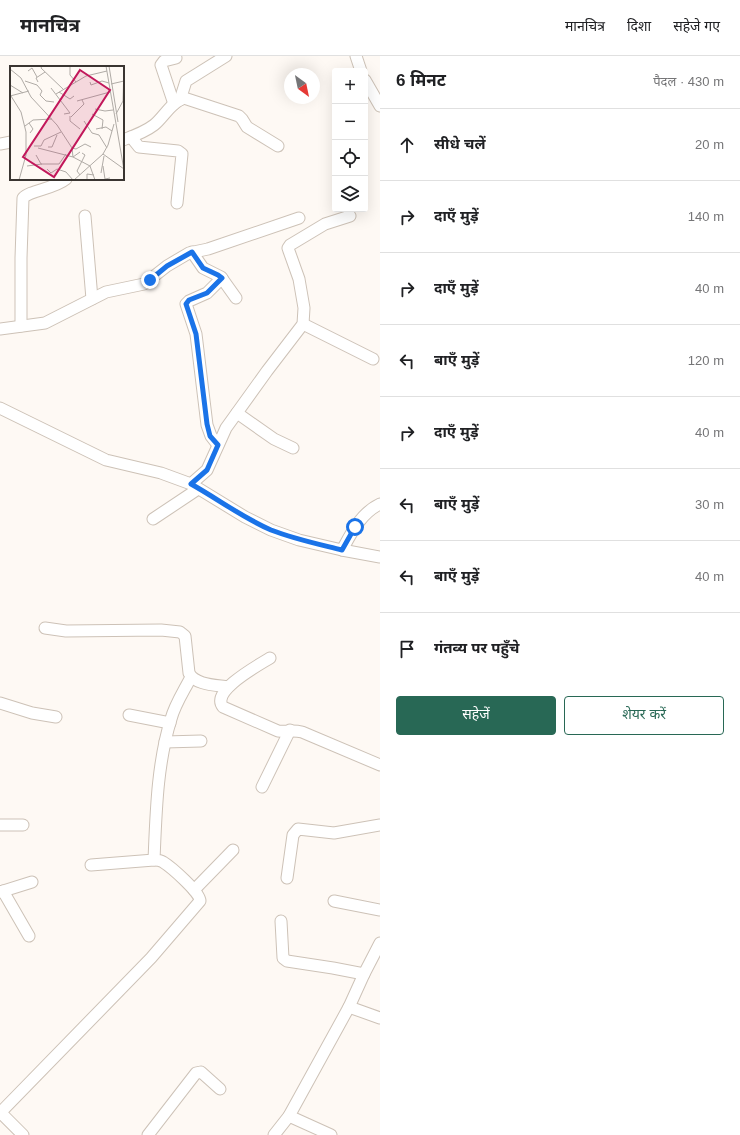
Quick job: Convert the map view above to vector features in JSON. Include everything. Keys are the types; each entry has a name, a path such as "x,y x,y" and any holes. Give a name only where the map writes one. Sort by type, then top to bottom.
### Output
{"street":[{"path":"177,102 186,81 226,56"},
{"path":"356,56 360,68"},
{"path":"176,58 164,61 161,65 177,102"},
{"path":"368,85 380,106"},
{"path":"177,203 182,154 178,151 139,147 127,139 153,126 177,102 184,98 239,116 247,127 278,146"},
{"path":"0,144 10,142"},
{"path":"21,326 23,198 27,194 51,188 64,180"},
{"path":"85,216 92,299"},
{"path":"153,519 195,487 207,470 226,428 303,324 304,308 299,279 288,248 293,243 325,224 350,216"},
{"path":"0,328 45,323 106,292 144,284 167,266 192,252 218,246 299,218"},
{"path":"192,252 203,268 222,278 236,298"},
{"path":"218,445 210,436 207,424 196,334 186,304 189,300 207,293 222,278"},
{"path":"303,324 373,360"},
{"path":"1,410 106,460 161,473 195,487 244,517 271,530 299,540 342,550 380,556"},
{"path":"237,413 274,439 292,448"},
{"path":"342,550 360,520 369,510 380,504"},
{"path":"45,628 66,631 161,630 180,632 185,636 189,673 191,677 196,681 228,687"},
{"path":"270,658 228,687 220,698 220,702 223,707 278,731 297,731 380,765"},
{"path":"154,860 158,790 165,742 178,702 191,677"},
{"path":"0,703 32,713 56,717"},
{"path":"129,715 170,723"},
{"path":"262,787 290,730"},
{"path":"165,742 201,741"},
{"path":"0,825 23,825"},
{"path":"287,878 293,835 298,829 334,833 380,825"},
{"path":"194,890 233,850"},
{"path":"23,1135 0,1112 152,958 197,906 200,898 194,890 168,866 159,860 91,865"},
{"path":"29,936 2,892 32,882"},
{"path":"334,901 380,910"},
{"path":"281,921 283,958 287,961 364,974"},
{"path":"274,1135 289,1116 350,1007 364,974 380,943"},
{"path":"350,1007 380,1018"},
{"path":"148,1135 196,1073 201,1072 220,1089"},
{"path":"289,1116 331,1135"}],"route":[{"path":"150,280 167,266 192,252 203,268 222,278 205,295 189,300 186,304 195,328 207,424 210,436 218,445 207,470 191,484 244,517 271,530 299,540 342,550 355,527"}]}
